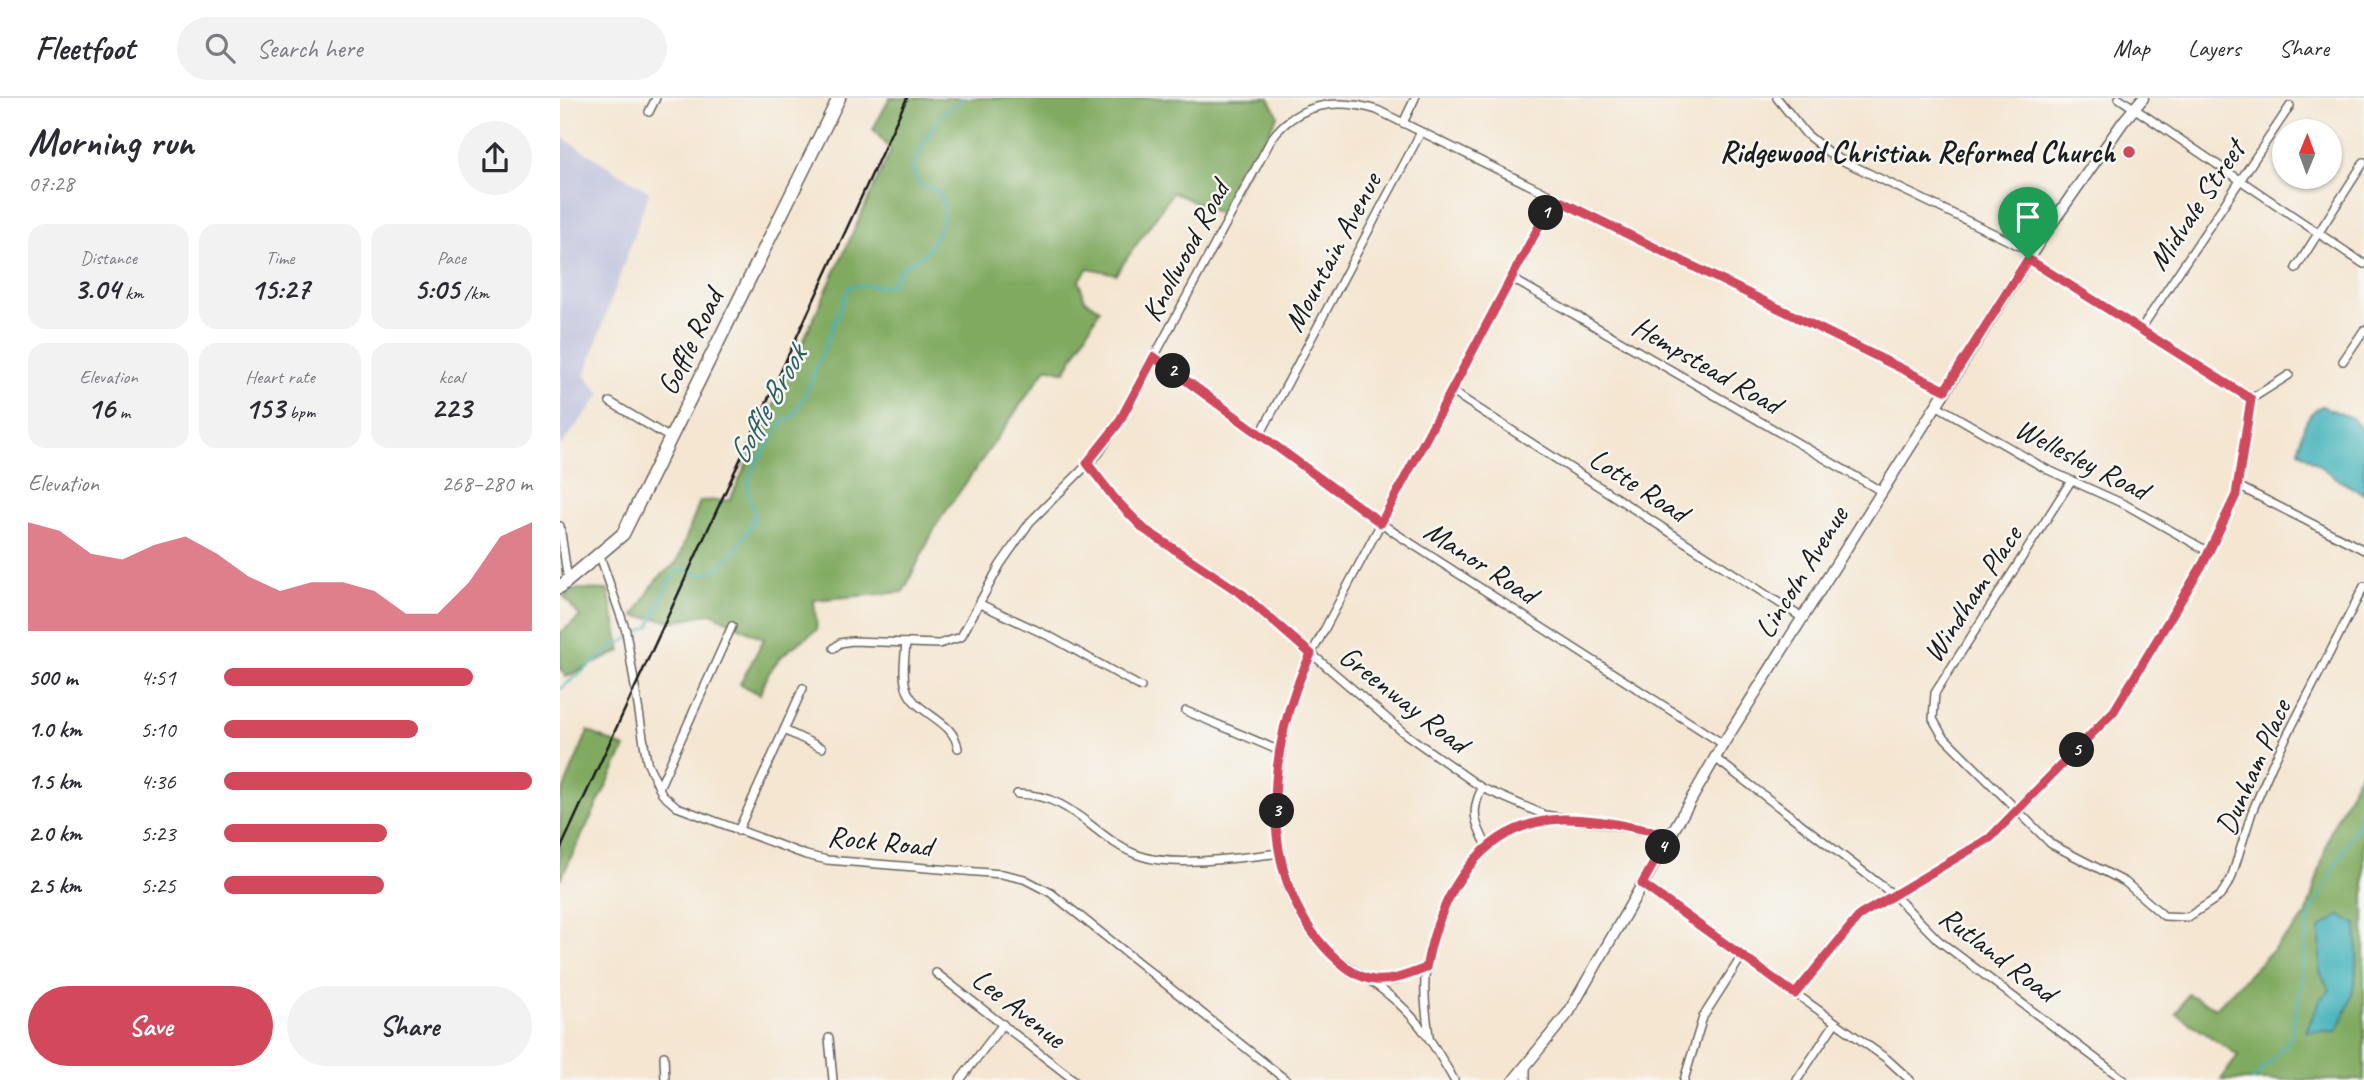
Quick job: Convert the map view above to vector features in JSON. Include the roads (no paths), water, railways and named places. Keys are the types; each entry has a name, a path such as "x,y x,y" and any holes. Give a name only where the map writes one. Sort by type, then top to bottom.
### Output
{"main road":[{"name":"Goffle Road","path":"564,584 623,534 839,98"},
{"name":"Lincoln Avenue","path":"1514,1080 1569,1012 1723,744 2030,256 2143,98"}],"street":[{"path":"649,112 656,98"},
{"path":"1415,98 1403,123 1945,390"},
{"path":"1777,98 1806,134 1833,156 2030,256 2140,330 2251,399"},
{"path":"2119,98 2364,264"},
{"name":"Knollwood Road","path":"834,648 840,643 852,641 939,644 958,640 1000,565 1030,522 1112,433 1272,138 1285,123 1313,105 1336,100 1365,105 1403,123"},
{"name":"Midvale Street","path":"2140,330 2291,106"},
{"name":"Mountain Avenue","path":"1260,435 1421,132"},
{"path":"2296,268 2364,162"},
{"path":"1454,1080 1429,1037 1405,1009 1373,982 1335,958 1307,926 1288,884 1281,853 1277,811 1280,751 1292,699 1311,654 1554,198"},
{"name":"Hempstead Road","path":"1511,278 1881,491"},
{"path":"2343,361 2364,330"},
{"name":"Manor Road","path":"1154,357 1381,523 1723,744"},
{"path":"1795,994 1860,915 1990,838 2114,711 2209,552 2236,495 2251,399 2288,375"},
{"name":"Lotte Road","path":"1451,391 1801,617"},
{"path":"610,402 671,439"},
{"name":"Wellesley Road","path":"1936,405 2071,481 2126,505 2209,552"},
{"name":"Greenway Road","path":"1087,463 1115,499 1144,529 1242,594 1418,744 1482,788 1526,809 1567,819 1670,834"},
{"name":"Windham Place","path":"2017,813 1942,735 1933,719 1935,693 2071,481"},
{"path":"2238,486 2364,550"},
{"path":"560,526 564,584"},
{"name":"Rock Road","path":"600,556 622,614 647,762 668,800 685,812 806,855 845,863 1002,874 1032,883 1051,893 1286,1080"},
{"name":"Dunham Place","path":"2017,813 2051,844 2125,882 2151,908 2172,919 2188,918 2214,901 2226,889 2272,765 2364,586"},
{"path":"980,604 1054,638 1142,687"},
{"path":"659,788 732,626"},
{"path":"906,643 907,690 914,700 949,729 958,748"},
{"path":"738,831 803,688"},
{"path":"1186,711 1280,751"},
{"path":"784,730 822,748"},
{"name":"Rutland Road","path":"1715,758 1895,896 1938,940 2124,1080"},
{"path":"1482,788 1473,805 1473,819 1487,846"},
{"path":"1017,794 1041,796 1060,805 1143,857 1202,859 1281,853"},
{"path":"1429,1037 1426,968 1434,937 1450,899 1468,867 1487,846 1520,827 1567,819"},
{"path":"1642,884 1910,1080"},
{"path":"1685,1080 1703,1017 1742,956"},
{"path":"1373,982 1397,979 1426,968"},
{"name":"Lee Avenue","path":"936,973 1074,1080"},
{"path":"1797,1080 1835,1023"},
{"path":"960,1080 1003,1024"},
{"path":"829,1038 833,1080"},
{"path":"663,1056 666,1080"},
{"path":"1526,1066 1526,1080"}],"water":[{"path":"2322,406 2352,418 2364,432 2364,494 2340,481 2299,451 2307,419"},
{"path":"2341,915 2356,924 2357,966 2349,1005 2337,1031 2306,1031 2321,998 2330,991 2320,972 2320,928"}],"waterway":[{"name":"Goffle Brook","path":"560,689 614,647 650,626 667,584 677,572 683,570 703,575 719,567 735,552 754,520 748,488 752,471 784,420 791,419 805,396 849,287 890,285 899,271 926,252 935,238 942,220 943,203 934,189 919,185 912,168 937,121 963,98"},
{"path":"2253,1080 2289,1041 2298,1005 2309,916 2364,811"}],"railway":[{"path":"560,850 907,98"}],"place":[{"name":"Ridgewood Christian Reformed Church","path":"2129,152"}]}
